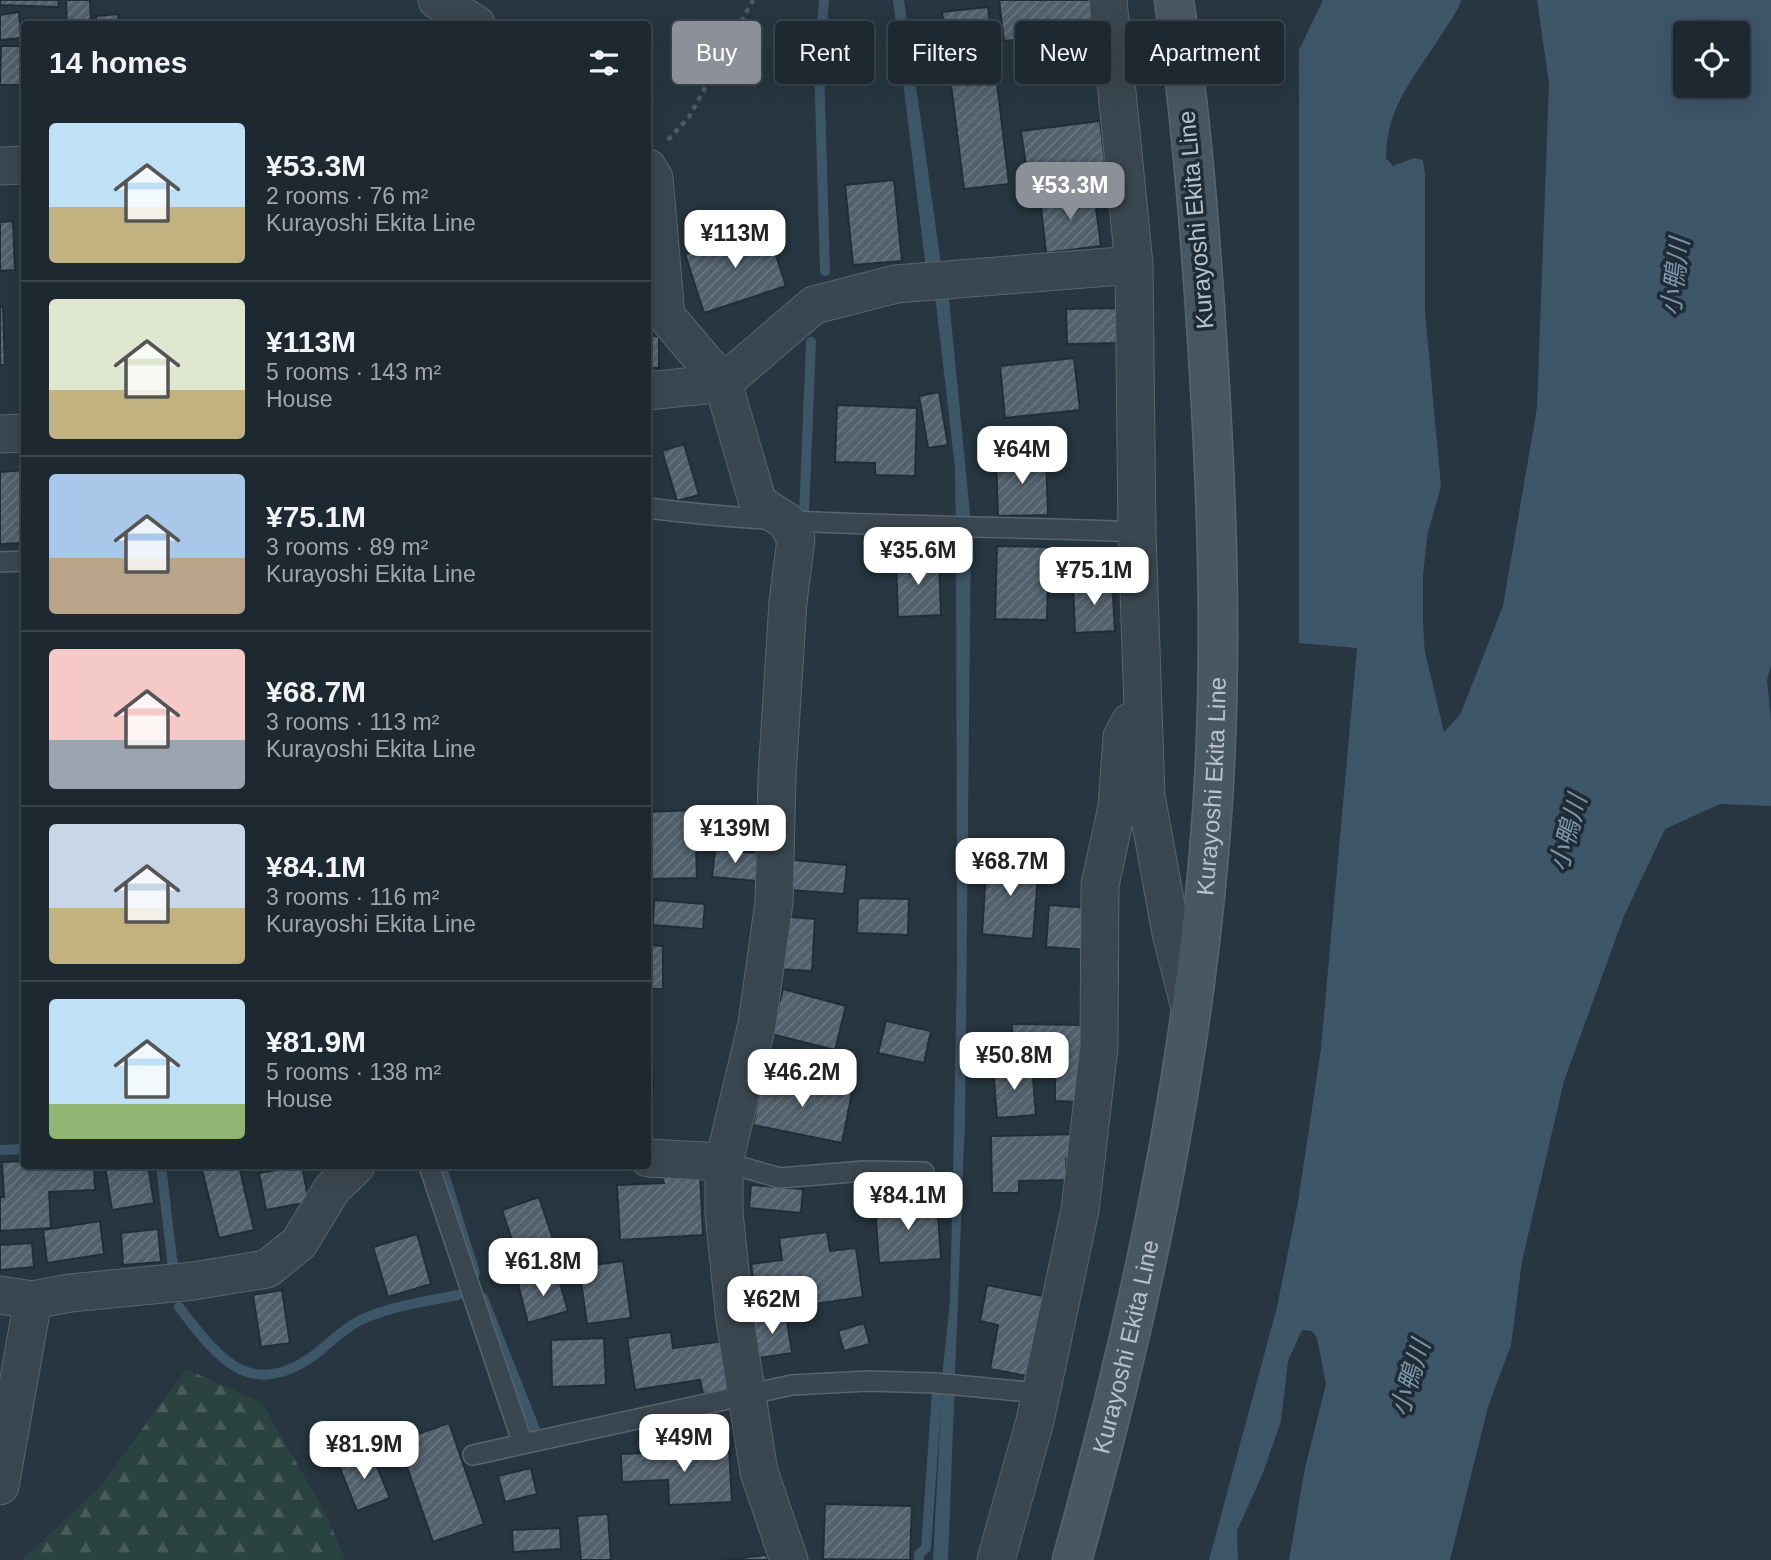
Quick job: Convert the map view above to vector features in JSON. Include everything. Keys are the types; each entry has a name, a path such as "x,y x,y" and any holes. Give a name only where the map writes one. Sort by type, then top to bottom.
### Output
{"main road":[{"name":"Kurayoshi Ekita Line","path":"1072,1560 1117,1395 1161,1185 1190,1009 1209,855 1218,699 1217,491 1202,258 1174,0"}],"street":[{"path":"437,0 471,21"},
{"path":"1108,0 1134,265 1137,532 1146,796 1171,933 1190,1009"},
{"path":"657,155 654,178 666,316 723,383 758,503 786,521 796,539 788,602 779,749 774,901 757,1024 724,1162 724,1213 745,1395 759,1472 789,1560"},
{"path":"0,166 21,165"},
{"path":"651,391 723,383 814,305 896,284 1134,265"},
{"path":"0,434 21,433"},
{"path":"996,1560 1035,1421 1080,1210 1099,1047 1100,885 1117,807 1122,737 1143,695"},
{"path":"651,1158 724,1162"},
{"path":"0,1486 16,1298 193,1281 267,1269 299,1242 332,1189 353,1169"}],"lane":[{"path":"651,508 786,521 1137,532"},
{"path":"0,562 21,561"},
{"path":"724,1162 780,1178 864,1171 924,1172"},
{"path":"430,1169 523,1444"},
{"path":"473,1455 792,1385 868,1381 935,1383 1028,1392"}],"path":[{"path":"657,155 689,117 753,0"}],"green space":[{"path":"186,1369 262,1403 326,1514 345,1560 22,1560 100,1487"}],"water":[{"path":"893,0 904,0 907,21 896,21"},
{"name":"小鴨川","path":"1323,0 1461,0 1398,105 1387,139 1386,158 1393,166 1414,158 1423,160 1425,175 1425,311 1441,487 1428,532 1423,574 1423,623 1425,652 1444,732 1460,715 1503,606 1537,408 1549,84 1537,0 1771,0 1771,665 1767,680 1771,719 1771,806 1720,804 1665,829 1624,916 1564,1081 1522,1261 1511,1345 1488,1407 1450,1560 1289,1560 1305,1468 1326,1384 1317,1338 1312,1331 1302,1330 1288,1361 1281,1421 1263,1473 1237,1531 1238,1560 1209,1560 1277,1307 1298,1202 1321,1048 1357,648 1299,643 1299,50"},
{"path":"903,84 916,84 941,264 949,299 971,524 965,1119 948,1560 933,1560 943,1368 950,1300 953,1176 957,969 955,468 936,304 925,261"}],"building":[{"path":"0,0 59,0 58,7 0,5"},
{"path":"66,0 90,0 91,21 67,21"},
{"path":"999,0 1092,0 1094,21 1015,21 1015,40 1004,41"},
{"path":"988,7 990,21 943,21 942,12"},
{"path":"19,12 21,38 0,40 0,15"},
{"path":"118,14 119,21 97,21 96,16"},
{"path":"1,46 21,46 21,85 0,85"},
{"path":"951,84 997,84 1009,184 964,189"},
{"path":"1100,121 1106,169 1028,179 1021,131"},
{"path":"894,180 902,261 853,265 845,185"},
{"path":"1094,192 1101,246 1046,253 1040,198"},
{"path":"13,221 15,270 0,271 0,222"},
{"path":"767,228 786,286 704,313 685,254"},
{"path":"3,306 5,365 0,365 0,307"},
{"path":"1117,308 1118,343 1067,344 1066,309"},
{"path":"651,336 659,336 659,368 651,368"},
{"path":"1074,358 1080,410 1005,418 1000,366"},
{"path":"939,392 948,445 928,448 919,396"},
{"path":"837,405 917,408 915,476 875,475 875,463 835,462"},
{"path":"684,444 699,495 677,501 662,451"},
{"path":"1046,455 1048,515 998,516 996,456"},
{"path":"21,470 21,543 0,544 0,472"},
{"path":"997,546 1049,547 1047,620 995,619"},
{"path":"939,558 941,615 898,617 896,559"},
{"path":"1112,580 1115,631 1075,633 1073,582"},
{"path":"695,810 697,878 651,879 651,812"},
{"path":"715,850 758,853 756,881 712,877"},
{"path":"987,857 1039,862 1033,939 982,934"},
{"path":"793,860 847,865 844,894 791,890"},
{"path":"858,898 909,899 908,935 857,933"},
{"path":"654,900 705,904 703,929 653,925"},
{"path":"1049,905 1092,908 1090,950 1046,947"},
{"path":"778,916 815,919 812,971 775,969"},
{"path":"651,945 663,946 663,989 651,989"},
{"path":"783,989 846,1006 835,1050 771,1034"},
{"path":"651,1009 653,1097 651,1097"},
{"path":"886,1021 931,1031 924,1063 878,1053"},
{"path":"1012,1024 1082,1025 1081,1102 1055,1101 1055,1060 1012,1060"},
{"path":"1032,1066 1036,1115 997,1118 993,1068"},
{"path":"763,1075 852,1093 842,1143 753,1125"},
{"path":"1078,1134 1078,1158 1066,1159 1067,1180 1019,1181 1019,1193 992,1193 991,1136"},
{"path":"21,1161 21,1169 94,1169 95,1190 49,1192 51,1228 0,1231 0,1197 4,1197 2,1162"},
{"path":"105,1169 148,1169 154,1203 112,1210"},
{"path":"202,1169 240,1169 254,1230 219,1238"},
{"path":"303,1169 309,1202 266,1210 259,1173"},
{"path":"700,1172 703,1235 620,1240 617,1185 664,1183 661,1174"},
{"path":"751,1185 803,1189 801,1213 749,1208"},
{"path":"539,1197 558,1254 521,1267 502,1210"},
{"path":"937,1201 941,1259 879,1263 875,1205"},
{"path":"100,1221 104,1254 47,1263 43,1230"},
{"path":"158,1229 161,1262 123,1265 121,1233"},
{"path":"827,1232 830,1251 856,1248 863,1297 758,1312 751,1264 782,1260 779,1238"},
{"path":"417,1234 431,1284 388,1297 373,1247"},
{"path":"32,1243 34,1267 0,1270 0,1245"},
{"path":"623,1261 631,1318 587,1324 579,1267"},
{"path":"557,1273 568,1311 528,1323 518,1284"},
{"path":"987,1285 1053,1298 1037,1378 990,1369 998,1325 980,1321"},
{"path":"282,1290 290,1343 261,1347 253,1295"},
{"path":"786,1314 792,1353 758,1358 751,1320"},
{"path":"864,1323 870,1344 844,1351 838,1331"},
{"path":"671,1332 673,1348 724,1341 732,1390 703,1394 700,1380 635,1390 627,1338"},
{"path":"604,1338 606,1385 552,1387 551,1340"},
{"path":"449,1423 484,1524 433,1542 398,1441"},
{"path":"729,1449 732,1502 669,1505 668,1480 622,1482 621,1454"},
{"path":"370,1450 390,1498 357,1511 338,1463"},
{"path":"531,1468 537,1494 505,1502 498,1476"},
{"path":"825,1504 912,1506 910,1560 823,1559"},
{"path":"608,1514 611,1560 581,1560 577,1516"},
{"path":"560,1528 561,1549 513,1552 512,1530"},
{"path":"767,1555 768,1560 724,1560"}],"waterway":[{"path":"824,0 819,63 825,271"},
{"path":"804,515 811,342"},
{"path":"0,1150 21,1149"},
{"path":"161,1169 173,1267"},
{"path":"444,1174 475,1273"},
{"path":"179,1307 221,1356 236,1367 252,1373 270,1374 290,1369 313,1356 344,1330 365,1318 399,1307 458,1295"},
{"path":"483,1298 535,1429"},
{"path":"919,1560 919,1554 926,1548 937,1392"}]}
